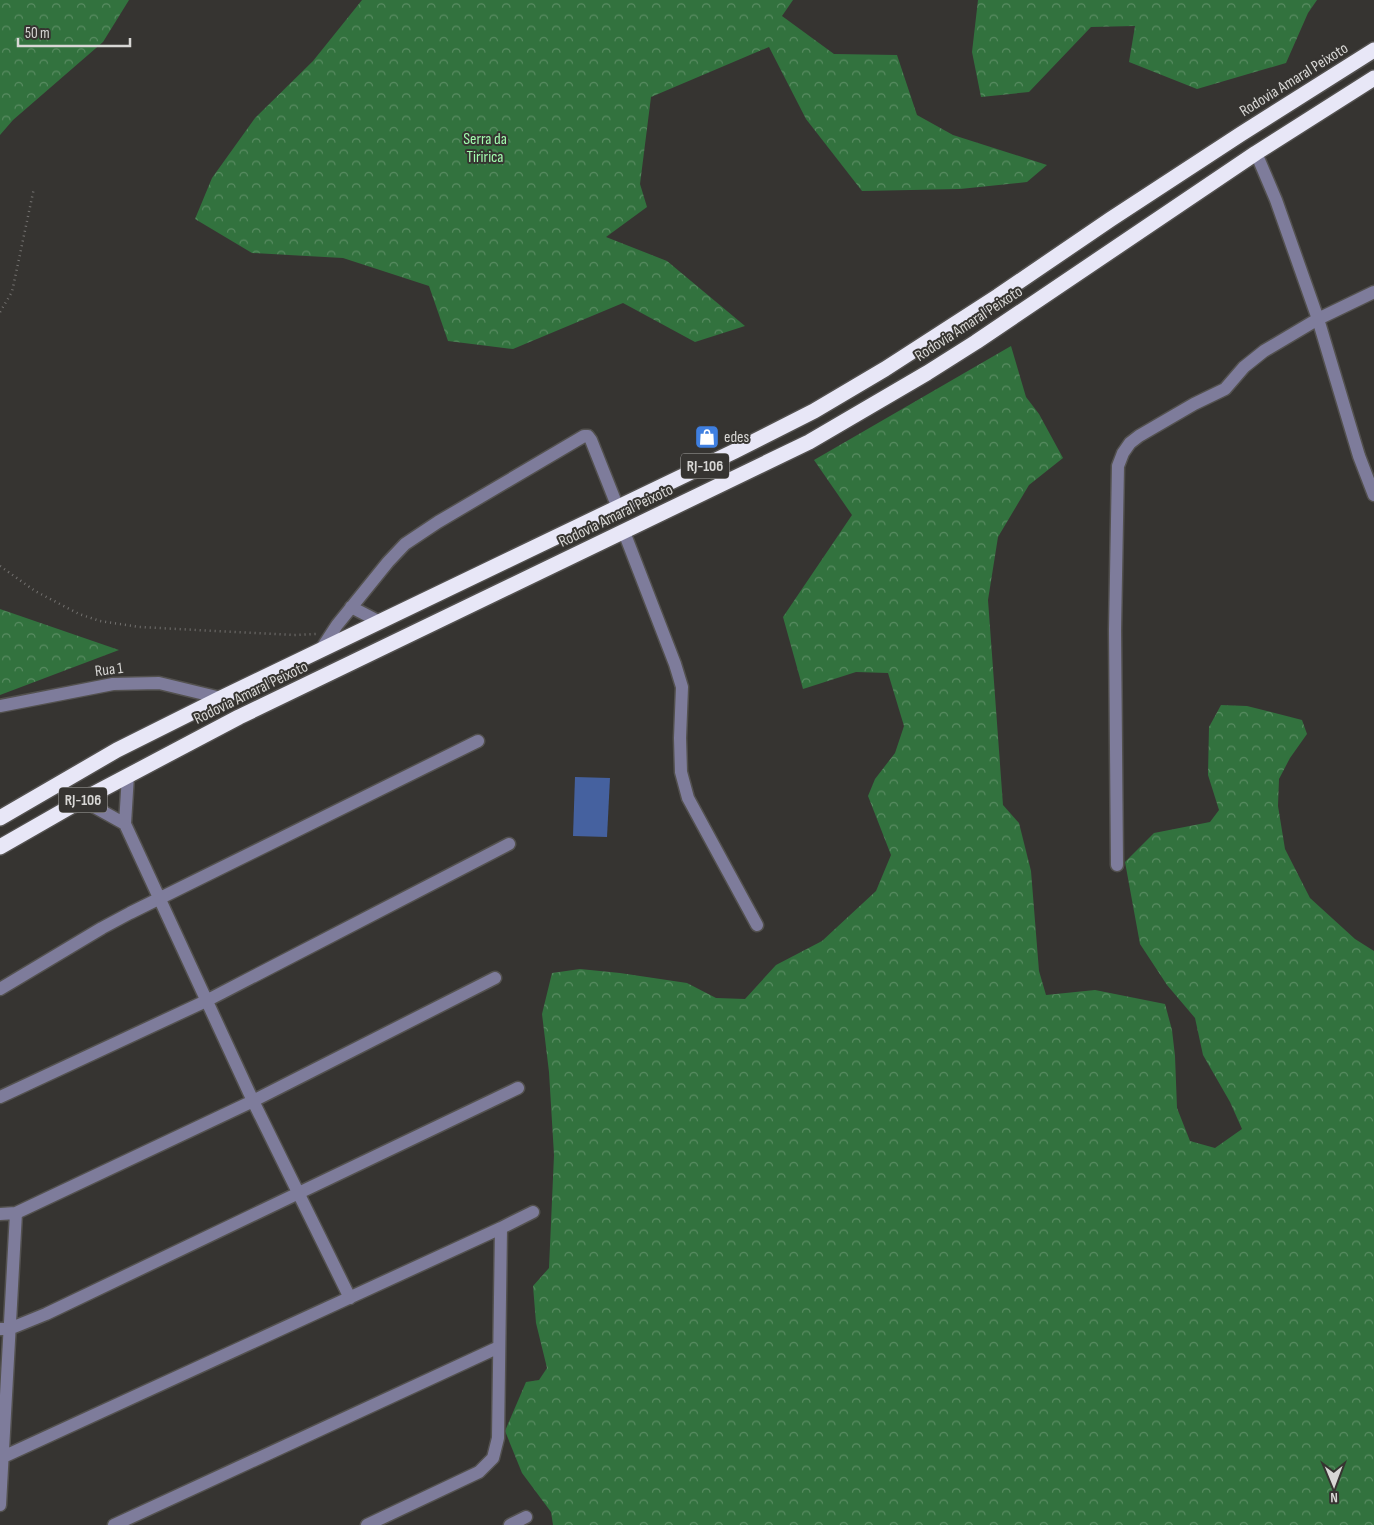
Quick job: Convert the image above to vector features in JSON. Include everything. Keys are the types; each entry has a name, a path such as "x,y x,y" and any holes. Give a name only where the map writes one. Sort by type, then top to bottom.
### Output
{"highway":[{"name":"Rodovia Amaral Peixoto","path":"0,818 117,750 618,508 814,411 885,370 1232,139 1374,50"},
{"name":"Rodovia Amaral Peixoto","path":"0,847 128,775 240,717 809,442 927,374 1256,153 1374,78"}],"street":[{"path":"1256,153 1276,200 1318,319 1359,456 1374,495"},
{"path":"1117,865 1115,630 1118,466 1123,453 1130,443 1139,436 1194,404 1225,389 1244,367 1264,351 1318,319 1374,292"},
{"path":"320,651 330,633 405,544 438,522 584,436 588,436 591,440 618,508"},
{"path":"624,532 675,664 682,687 681,772 688,798 757,925"},
{"path":"351,607 380,622"},
{"name":"Rua 1","path":"0,706 113,684 159,682 222,698"},
{"path":"0,989 102,928 478,740"},
{"path":"128,775 125,824 253,1101 350,1298"},
{"path":"82,800 125,824"},
{"path":"0,1098 206,1001 509,844"},
{"path":"0,1214 16,1213 253,1101 495,978"},
{"path":"5,1329 46,1314 518,1088"},
{"path":"3,1457 533,1212"},
{"path":"0,1505 3,1457 5,1329 16,1213"},
{"path":"367,1525 478,1472 493,1458 498,1438 501,1228"},
{"path":"114,1525 499,1347"},
{"path":"510,1525 526,1517"}],"path":[{"path":"0,312 12,292 34,188"},
{"path":"0,566 35,591 79,614 100,621 139,627 294,635 330,633"}],"green space":[{"path":"0,0 129,0 103,42 13,120 0,135"},
{"name":"Serra da Tiririca","path":"362,0 793,0 782,16 834,54 897,55 917,115 953,135 1047,165 1027,182 960,189 862,191 806,119 769,47 651,97 640,184 647,207 606,237 667,261 745,326 695,342 623,303 513,349 448,341 429,286 343,258 252,253 195,219 212,178 255,118 313,61"},
{"path":"978,0 1317,0 1308,13 1286,63 1197,89 1129,62 1135,26 1091,27 1029,92 981,97 972,52"},
{"path":"1011,346 1026,397 1039,414 1063,458 1029,485 998,537 988,600 1003,805 1019,823 1031,871 1039,971 1046,995 1095,990 1165,1004 1172,1030 1175,1056 1177,1108 1190,1141 1215,1148 1242,1129 1230,1102 1203,1055 1195,1018 1167,985 1140,944 1125,862 1154,833 1210,822 1219,810 1208,775 1209,727 1221,705 1247,706 1302,720 1307,734 1290,758 1279,779 1278,806 1285,849 1310,898 1355,939 1374,951 1374,1525 553,1525 551,1512 522,1473 505,1431 526,1382 539,1380 547,1368 536,1323 533,1286 549,1268 554,1155 549,1072 542,1014 552,973 580,969 620,973 687,983 716,998 745,999 776,965 822,941 876,891 891,855 868,796 875,779 895,753 904,726 888,673 856,672 803,689 783,617 852,515 814,460"},
{"path":"0,609 119,650 0,695"}],"water":[{"path":"575,777 610,778 607,837 573,836"}],"place":[{"name":"edes","path":"707,437"}]}
